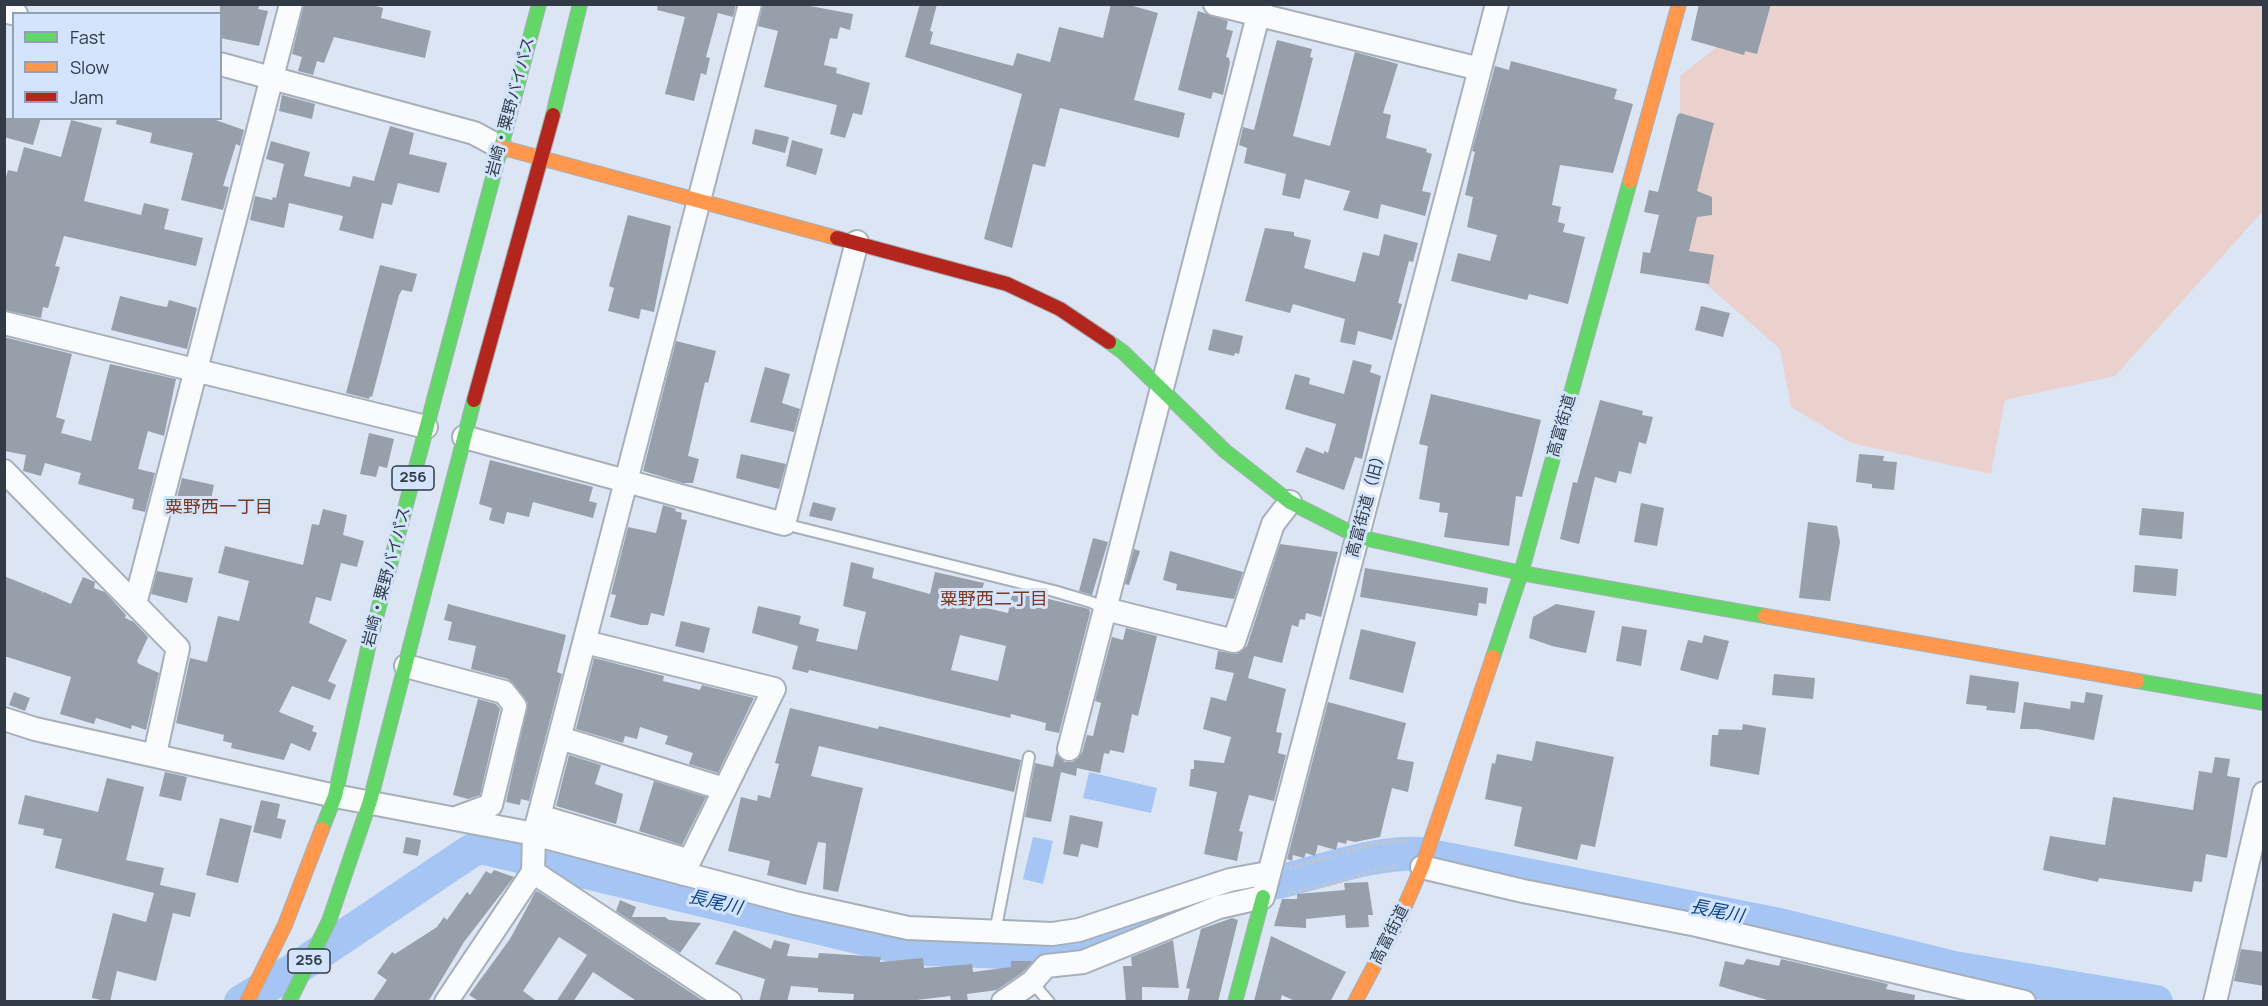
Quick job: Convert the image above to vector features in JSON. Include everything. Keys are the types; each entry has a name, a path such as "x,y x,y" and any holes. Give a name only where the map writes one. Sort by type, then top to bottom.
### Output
{"main road":[{"name":"岩崎・粟野バイパス","path":"247,1002 274,947 335,796 368,648 539,4"},
{"name":"256","path":"289,1002 329,921 370,801 464,437 542,159 580,4"},
{"name":"高富街道","path":"1354,1002 1400,917 1422,867 1428,843 1521,573 1679,4"},
{"path":"500,147 1007,284 1059,309 1123,352 1162,387 1225,451 1290,502 1359,537 1521,573 2264,703"},
{"name":"高富街道（旧）","path":"1235,1002 1263,897"}],"street":[{"path":"135,604 291,4"},
{"path":"446,1002 533,872 536,825 750,4"},
{"path":"1215,4 1260,10 1480,69"},
{"name":"高富街道（旧）","path":"1263,897 1497,4"},
{"path":"1069,749 1260,10"},
{"path":"222,64 474,133 500,147"},
{"path":"464,437 784,524 857,242"},
{"path":"4,323 426,427"},
{"path":"4,471 178,648 155,754"},
{"path":"1105,609 1234,641 1273,524 1290,502"},
{"path":"585,642 774,689 685,867"},
{"path":"406,666 504,692 515,706 491,806 455,818"},
{"path":"4,719 35,729 335,796 455,818 536,825 908,928 995,932 1046,956 1083,962 1113,935 1230,880 1268,873"},
{"path":"560,738 724,789"},
{"path":"2216,1000 2262,804"},
{"path":"1422,867 1523,891 1697,925 2024,1002"},
{"path":"533,872 721,999"},
{"path":"1003,1002 1046,956 1079,930 1113,935 1263,897"}],"lane":[{"path":"784,524 1054,591 1091,602 1105,609"},
{"path":"995,932 1029,757"},
{"path":"1046,956 1049,1002"}],"path":[{"path":"1268,873 1398,840 1428,843"},
{"path":"1263,897 1332,884 1381,868 1422,867"}],"shaded area":[{"path":"1770,5 2263,5 2263,211 2115,376 2005,400 1991,474 1851,443 1791,407 1780,349 1681,262 1680,76"}],"water":[{"path":"1089,772 1157,788 1151,813 1083,798"},
{"path":"1033,837 1053,841 1043,884 1023,879"}],"building":[{"path":"220,4 260,4 258,9 268,11 259,46 222,38 222,12 220,12"},
{"path":"304,4 369,4 383,8 381,18 431,31 425,58 334,37 324,63 317,61 313,75 298,71 302,57 292,54"},
{"path":"658,4 736,4 733,17 718,13 706,57 710,58 706,75 701,73 694,101 665,94 685,17 657,10"},
{"path":"763,4 799,4 853,14 850,30 840,27 837,39 830,38 824,65 837,68 836,73 870,83 862,115 853,113 845,138 830,134 837,105 764,87 778,31 758,26"},
{"path":"920,4 937,4 930,31 933,32 930,44 1013,66 1017,53 1050,62 1059,27 1103,38 1111,4 1126,4 1158,13 1134,100 1185,113 1179,138 1060,108 1045,167 1033,164 1012,248 984,239 1022,94 905,57"},
{"path":"1699,4 1771,4 1757,54 1745,51 1744,55 1691,40"},
{"path":"1198,11 1228,21 1226,29 1233,31 1226,57 1229,58 1230,63 1223,95 1213,92 1211,99 1178,90"},
{"path":"1277,40 1312,49 1310,57 1313,58 1293,136 1330,146 1355,52 1398,64 1383,113 1391,115 1386,138 1427,149 1426,152 1432,154 1422,191 1431,193 1425,216 1381,204 1378,219 1343,210 1350,191 1305,179 1300,199 1282,195 1286,174 1244,163 1247,148 1239,145 1243,127 1254,130"},
{"path":"1511,61 1617,89 1614,99 1633,104 1613,173 1560,165 1552,205 1561,207 1558,222 1565,224 1563,232 1585,237 1568,304 1529,294 1527,300 1451,281 1458,253 1490,261 1497,235 1467,227 1473,197 1465,195 1475,152 1472,151 1495,66 1509,70"},
{"path":"282,95 315,104 312,119 279,111"},
{"path":"1680,113 1714,123 1697,191 1712,197 1712,215 1697,217 1689,251 1714,255 1709,284 1640,273 1643,252 1650,253 1659,215 1644,212 1649,190 1658,192 1677,116"},
{"path":"4,118 40,120 33,145 4,137"},
{"path":"71,120 102,128 84,201 141,215 144,203 169,209 164,229 203,238 196,266 64,236 55,266 60,267 48,308 43,307 41,318 4,310 4,184 8,170 17,172 24,147 61,157"},
{"path":"117,120 216,120 244,130 240,146 236,144 223,186 229,187 223,210 181,200 193,153 150,143 152,133 116,124"},
{"path":"390,126 414,133 409,154 447,163 439,193 398,183 392,205 382,203 373,239 339,230 343,216 289,203 284,228 250,220 255,196 272,200 273,197 276,198 284,164 266,159 271,141 310,152 304,176 350,187 353,176 374,181"},
{"path":"755,129 789,137 785,153 752,144"},
{"path":"792,140 823,149 816,175 786,166"},
{"path":"628,215 671,226 654,312 641,309 639,319 608,311 614,288 609,286"},
{"path":"1265,228 1294,232 1294,236 1311,240 1304,268 1355,282 1363,252 1379,256 1384,234 1418,243 1413,262 1409,261 1398,303 1402,304 1392,340 1358,331 1355,345 1340,342 1345,319 1293,304 1290,313 1245,301"},
{"path":"380,265 417,274 412,292 402,290 399,295 372,397 370,396 369,399 346,393"},
{"path":"120,296 167,307 169,300 197,308 187,349 111,330"},
{"path":"1701,306 1730,313 1723,337 1695,330"},
{"path":"1213,329 1243,336 1239,354 1235,353 1234,356 1208,350"},
{"path":"4,337 72,354 56,417 65,420 61,433 91,441 110,364 176,379 164,436 148,431 138,469 155,473 145,512 132,509 134,499 78,484 81,473 45,463 41,476 23,471 26,455 4,451"},
{"path":"676,341 716,351 708,383 705,382 688,456 699,459 693,483 683,483 643,471"},
{"path":"1353,360 1372,365 1370,372 1381,376 1362,459 1355,457 1344,490 1296,472 1306,447 1324,454 1324,451 1328,453 1336,424 1285,409 1295,374 1310,378 1309,384 1344,394"},
{"path":"765,367 790,374 782,403 800,409 794,432 750,422"},
{"path":"1431,394 1541,420 1522,497 1516,496 1509,546 1444,537 1448,513 1439,512 1440,503 1419,499 1428,446 1419,444"},
{"path":"1600,400 1643,411 1642,415 1653,417 1646,444 1639,442 1631,474 1619,471 1616,483 1595,477 1579,544 1560,539 1573,482 1577,483"},
{"path":"369,433 394,439 387,468 379,466 376,477 360,474"},
{"path":"741,454 786,464 779,489 736,478"},
{"path":"1859,454 1884,456 1883,461 1897,462 1894,490 1872,488 1872,484 1856,482"},
{"path":"490,460 593,487 589,501 597,503 593,518 533,502 529,517 507,512 504,524 489,520 492,508 479,504"},
{"path":"182,478 214,485 208,513 175,506"},
{"path":"813,502 836,508 832,521 809,516"},
{"path":"1641,503 1664,508 1657,546 1634,542"},
{"path":"663,505 676,509 675,511 682,513 681,519 687,520 664,616 651,613 648,625 610,617 616,595 611,594 628,527 656,533"},
{"path":"2142,508 2184,512 2182,539 2139,535"},
{"path":"323,509 347,515 343,535 364,541 357,567 341,563 331,601 316,597 309,623 347,640 328,681 336,685 330,700 292,686 279,712 314,726 312,731 317,733 310,751 291,743 284,760 231,748 232,743 223,741 224,735 176,723 190,658 207,662 218,616 239,621 249,581 218,573 225,546 303,565 312,524 319,525"},
{"path":"1808,522 1837,526 1840,542 1830,601 1799,598"},
{"path":"1093,538 1108,542 1092,595 1079,591"},
{"path":"1280,544 1338,552 1321,617 1306,613 1305,620 1300,619 1298,627 1292,625 1282,663 1254,656 1248,678 1286,689 1276,732 1282,733 1278,753 1286,755 1274,801 1249,795 1239,831 1243,832 1237,861 1204,854 1217,792 1189,786 1191,769 1194,769 1194,760 1224,763 1231,737 1203,729 1211,697 1226,701 1234,673 1215,669 1218,651 1237,654 1247,646"},
{"path":"1134,549 1140,551 1129,585 1125,584"},
{"path":"1170,551 1243,572 1234,599 1176,590 1177,584 1163,580"},
{"path":"851,562 874,568 872,578 930,594 935,572 984,583 978,606 1008,613 1013,590 1089,609 1090,613 1059,733 1045,730 1046,723 1011,714 1010,718 809,670 808,673 792,669 798,646 752,633 758,606 801,616 799,624 819,629 816,641 857,650 866,612 843,606","holes":["960,635 1006,646 998,681 951,670"]},
{"path":"2135,565 2178,569 2176,596 2133,592"},
{"path":"1365,568 1488,588 1486,604 1479,603 1477,616 1360,597"},
{"path":"157,571 193,578 187,603 151,594"},
{"path":"4,576 43,592 41,595 44,592 71,604 83,577 95,582 94,588 105,592 126,615 125,618 134,622 148,637 137,661 159,673 146,730 132,725 131,729 96,718 94,724 60,714 71,677 4,656"},
{"path":"448,604 566,635 557,672 562,674 529,801 521,799 520,805 506,802 528,703 508,679 471,669 476,646 448,640 452,622 444,620"},
{"path":"1556,604 1595,611 1586,653 1552,646 1529,638 1533,617"},
{"path":"681,621 710,628 704,653 675,646"},
{"path":"1622,626 1647,630 1641,666 1616,661"},
{"path":"1126,628 1157,636 1138,716 1132,714 1124,753 1110,750 1109,754 1104,753 1100,773 1077,768 1076,776 1061,772 1051,822 1025,817 1035,763 1053,767 1056,753 1065,762 1073,762 1082,753 1087,735 1093,736 1101,703 1095,701 1112,637 1123,640"},
{"path":"1361,629 1416,642 1403,693 1349,679"},
{"path":"1704,635 1729,641 1718,680 1680,670 1688,640 1702,643"},
{"path":"594,658 664,676 663,681 700,690 702,685 754,698 718,773 689,764 693,753 665,744 668,736 640,727 637,739 625,736 623,743 576,729"},
{"path":"1774,674 1815,678 1813,699 1772,695"},
{"path":"1970,675 2019,682 2015,713 1986,710 1987,706 1966,704"},
{"path":"14,692 30,698 25,711 9,705"},
{"path":"2086,692 2103,695 2094,740 2037,729 2020,729 2024,702 2070,709 2071,701 2084,703"},
{"path":"478,699 496,704 500,709 480,795 468,799 453,795"},
{"path":"1328,702 1406,723 1397,759 1414,762 1408,792 1392,788 1380,837 1355,842 1347,840 1346,844 1338,842 1336,850 1318,845 1315,856 1306,853 1304,858 1293,855 1292,861 1287,859"},
{"path":"790,708 878,729 879,726 1021,760 1014,792 819,746 811,776 863,788 838,892 823,889 826,843 818,842 806,885 767,875 770,861 728,851 741,797 757,801 758,795 770,798 779,764 775,763"},
{"path":"1743,724 1766,728 1759,775 1710,766 1712,735 1718,735 1719,729 1742,730"},
{"path":"1536,741 1614,757 1595,847 1581,844 1577,860 1514,846 1522,807 1485,799 1492,763 1495,764 1497,754 1532,761"},
{"path":"569,755 601,765 595,784 623,794 616,824 556,806"},
{"path":"2215,757 2230,759 2227,776 2240,778 2227,858 2206,854 2202,882 2194,881 2192,892 2099,878 2098,882 2043,870 2050,836 2105,845 2113,797 2193,810 2199,771 2212,773"},
{"path":"165,772 187,777 181,801 159,796"},
{"path":"107,778 144,787 126,860 164,868 160,885 196,893 190,917 173,913 156,981 117,971 110,1002 92,998 92,996 113,913 146,922 154,893 55,868 62,839 43,835 44,829 18,824 25,795 98,812"},
{"path":"654,781 706,797 682,845 639,831"},
{"path":"261,800 280,804 277,818 286,820 281,839 253,832"},
{"path":"1070,815 1103,822 1098,848 1081,844 1078,857 1063,854"},
{"path":"220,818 252,826 238,883 206,875"},
{"path":"406,837 421,840 418,856 403,853"},
{"path":"494,870 514,877 464,942 428,1002 372,1002 387,980 377,973 392,952 395,954 437,927 444,917 447,920 467,892 470,895 486,871 491,874"},
{"path":"1368,882 1373,915 1368,915 1369,927 1346,928 1345,915 1306,919 1306,928 1274,926 1282,899 1297,899 1297,894 1345,890 1344,883"},
{"path":"536,891 705,1002 638,1002 593,972 573,1002 556,1002 587,955 559,937 523,991 538,1002 480,1002 469,995 510,939"},
{"path":"620,900 636,907 632,917 665,917 669,920 701,923 680,953 616,911"},
{"path":"1232,918 1238,920 1218,1002 1187,1002 1190,989 1186,988 1201,929"},
{"path":"734,930 771,949 774,940 790,944 787,956 818,958 819,953 881,957 880,962 923,958 924,968 972,964 973,972 1011,967 1011,961 1033,961 1023,972 997,990 967,994 968,1002 951,1002 950,996 900,1002 853,1002 854,994 818,992 818,988 791,986 787,1002 759,1002 765,979 715,964"},
{"path":"1271,936 1346,972 1330,1002 1297,1002 1282,995 1280,1002 1254,1001"},
{"path":"1173,940 1179,988 1142,987 1142,1002 1126,1002 1123,966 1132,966 1131,957"},
{"path":"2241,949 2264,952 2264,986 2234,981"},
{"path":"1747,959 1779,966 1781,959 1888,984 1886,989 1915,995 1914,1002 1774,1002 1719,986 1725,961 1743,965"}],"waterway":[{"name":"長尾川","path":"241,1002 292,971 471,851 481,847 904,948 1032,953 1089,947 1166,913 1226,896"},
{"name":"長尾川","path":"1278,882 1367,859 1420,854 1779,925 1954,968 2156,1002"}],"traffic: fast":[{"path":"322,829 335,796 368,648 539,4"},
{"path":"553,115 580,4"},
{"path":"1493,657 1521,573 1630,181"},
{"path":"1109,342 1123,352 1225,451 1290,502 1359,537 1521,573 1765,616"},
{"path":"289,1002 329,921 370,801 474,400"},
{"path":"2137,681 2264,703"},
{"path":"1235,1002 1263,897"}],"traffic: slow":[{"path":"1630,181 1679,4"},
{"path":"500,147 837,238"},
{"path":"1765,616 2137,681"},
{"path":"1355,1002 1400,917 1422,867 1493,657"},
{"path":"247,1002 285,925 322,829"}],"traffic: jam":[{"path":"474,400 553,115"},
{"path":"837,238 1007,284 1060,309 1109,342"}],"district":[{"name":"粟野西一丁目","path":"219,508"},
{"name":"粟野西二丁目","path":"994,600"}]}
